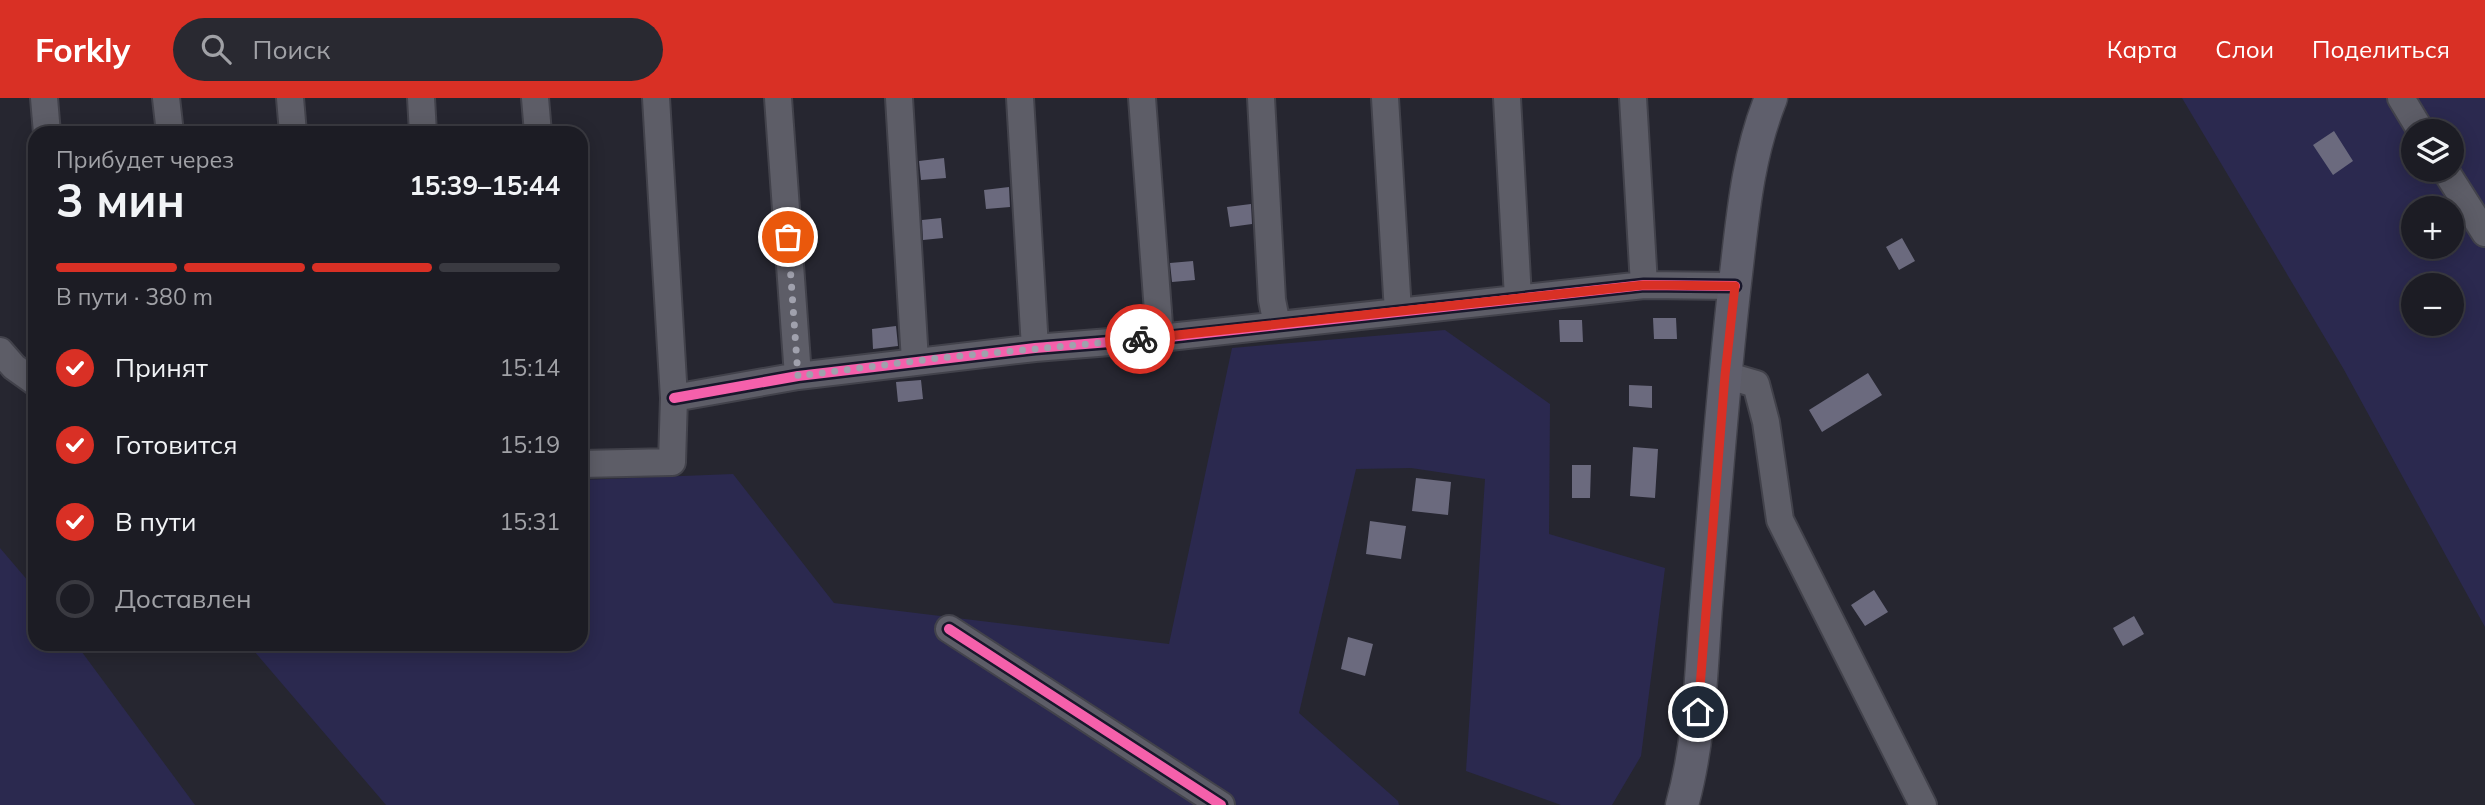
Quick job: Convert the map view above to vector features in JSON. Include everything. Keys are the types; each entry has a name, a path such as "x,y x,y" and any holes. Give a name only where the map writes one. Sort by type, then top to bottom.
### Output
{"main road":[{"path":"1682,805 1688,784 1698,712 1725,375 1735,286 1751,159 1770,98"}],"street":[{"path":"44,98 46,126"},
{"path":"166,98 169,126"},
{"path":"290,98 292,126"},
{"path":"421,98 423,126"},
{"path":"535,98 537,126"},
{"path":"588,464 672,462 674,398 656,98"},
{"path":"778,98 798,376"},
{"path":"899,98 915,361"},
{"path":"1020,98 1035,348"},
{"path":"1142,98 1160,338"},
{"path":"1261,98 1272,300 1277,325"},
{"path":"1385,98 1398,312"},
{"path":"1507,98 1518,298"},
{"path":"1633,98 1644,285"},
{"path":"2401,98 2414,119"},
{"path":"2453,182 2485,233"},
{"path":"674,398 798,376 1035,348 1160,338 1644,285 1735,286"},
{"path":"0,351 14,368 28,377"},
{"path":"1725,375 1756,384 1766,422 1780,520 1923,805"},
{"path":"949,629 1222,805"}],"shaded area":[{"path":"2182,98 2485,98 2485,627 2343,368"},
{"path":"1445,330 1550,404 1549,534 1665,568 1641,756 1612,805 1561,805 1466,771 1485,479 1411,468 1356,469 1299,713 1398,801 1399,805 386,805 254,651 588,651 588,480 733,474 834,603 1169,644 1232,348"},
{"path":"0,548 28,581 28,651 81,651 195,805 0,805"}],"building":[{"path":"2334,131 2353,161 2333,175 2313,145"},
{"path":"944,158 946,178 921,180 919,161"},
{"path":"1009,187 1010,207 986,209 984,190"},
{"path":"1251,204 1252,224 1230,227 1227,207"},
{"path":"941,218 943,238 923,240 922,220"},
{"path":"1902,238 1915,261 1899,270 1886,247"},
{"path":"1193,261 1195,280 1172,282 1170,263"},
{"path":"1653,318 1676,318 1677,339 1654,339"},
{"path":"1559,320 1582,320 1583,342 1560,342"},
{"path":"896,326 898,346 873,349 872,329"},
{"path":"1868,373 1882,395 1822,432 1809,410"},
{"path":"921,380 923,399 898,402 896,382"},
{"path":"1629,385 1652,386 1652,408 1629,406"},
{"path":"1633,447 1658,449 1655,498 1630,496"},
{"path":"1572,465 1591,465 1590,498 1572,498"},
{"path":"1416,478 1451,482 1448,515 1412,511"},
{"path":"1370,521 1406,526 1401,559 1366,554"},
{"path":"1874,590 1888,612 1865,626 1851,605"},
{"path":"2134,616 2144,634 2123,646 2113,628"},
{"path":"1348,637 1373,644 1365,676 1341,669"}],"cycle path":[{"path":"674,398 798,376 1035,348 1160,338 1644,285 1735,286"},
{"path":"949,629 1221,805"}],"way so far":[{"path":"788,237 798,376 939,358 1140,339"}],"route":[{"path":"1140,339 1644,285 1735,286 1725,375 1698,712"}]}
